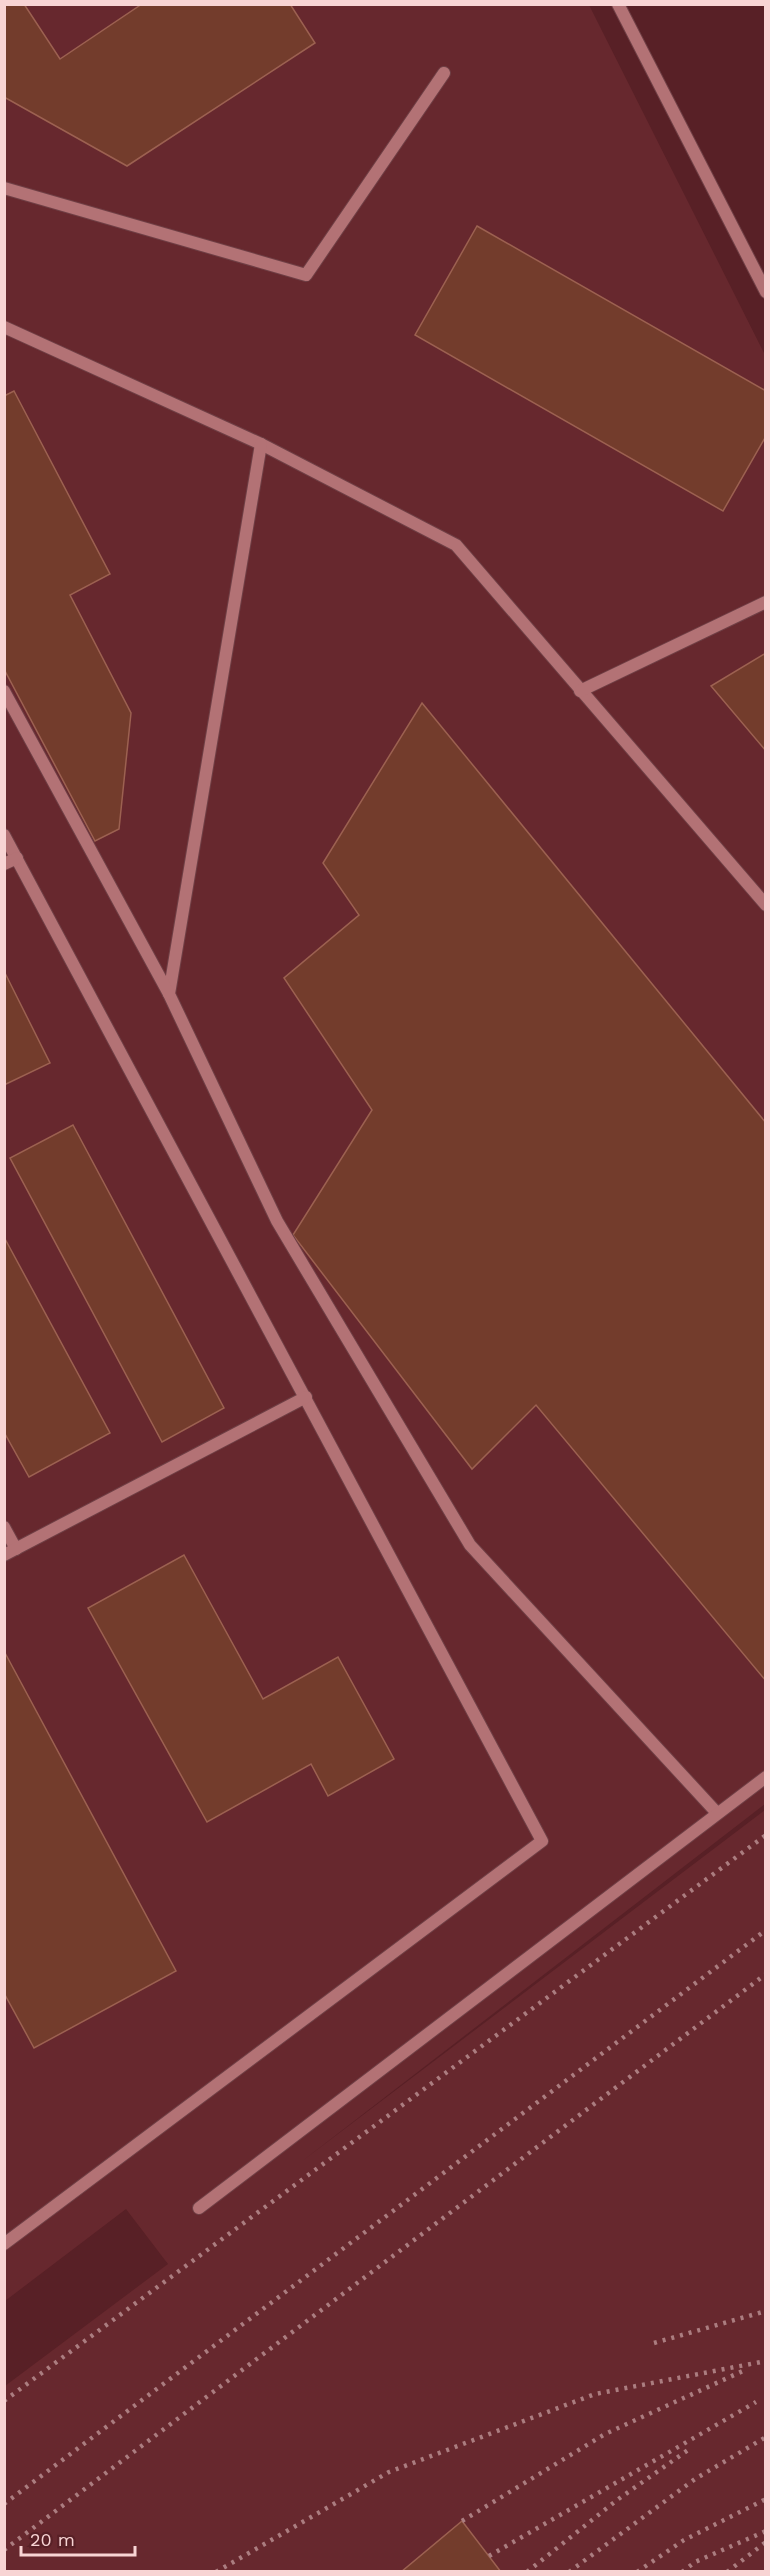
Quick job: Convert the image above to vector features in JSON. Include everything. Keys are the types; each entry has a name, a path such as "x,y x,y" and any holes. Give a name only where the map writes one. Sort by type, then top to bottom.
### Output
{"lane":[{"path":"618,4 765,292"},
{"path":"4,188 306,275 444,73"},
{"path":"4,327 261,444 456,545 765,905"},
{"path":"169,994 261,444"},
{"path":"580,691 765,602"},
{"path":"4,691 169,994 277,1221 470,1545 717,1813"},
{"path":"4,835 542,1840 4,2244"},
{"path":"4,864 17,858"},
{"path":"4,1527 10,1552 306,1397"},
{"path":"199,2208 765,1777"}],"shaded area":[{"path":"5,5 589,5 765,355 765,1804 301,2162 765,1810 765,2571 5,2571 5,2386 168,2264 126,2209 5,2301"}],"building":[{"path":"4,4 24,4 60,59 142,4 290,4 315,43 127,166 4,97"},
{"path":"477,226 766,391 766,436 723,511 415,335"},
{"path":"14,391 110,574 70,595 131,713 119,829 95,841 4,669 4,396"},
{"path":"766,653 766,751 711,686"},
{"path":"422,703 766,1123 766,1681 536,1405 472,1469 293,1235 372,1110 284,978 359,915 323,863"},
{"path":"4,971 50,1063 4,1085"},
{"path":"73,1125 224,1408 162,1442 10,1158"},
{"path":"4,1237 110,1433 29,1477 4,1432"},
{"path":"184,1555 263,1699 338,1657 394,1759 328,1796 311,1764 207,1822 88,1608"},
{"path":"4,1651 176,1971 34,2048 4,1993"},
{"path":"462,2521 501,2572 401,2572"}],"railway":[{"path":"4,2401 766,1835"},
{"path":"4,2504 766,1930"},
{"path":"4,2550 766,1974"},
{"path":"654,2343 766,2311"},
{"path":"216,2572 389,2472 595,2394 766,2361"},
{"path":"462,2521 605,2434 745,2370"},
{"path":"489,2556 756,2402"},
{"path":"569,2572 695,2479 766,2437"},
{"path":"527,2572 617,2500 688,2450"},
{"path":"637,2572 684,2540 766,2499"},
{"path":"682,2572 695,2562 766,2531"},
{"path":"727,2572 766,2542"}]}
